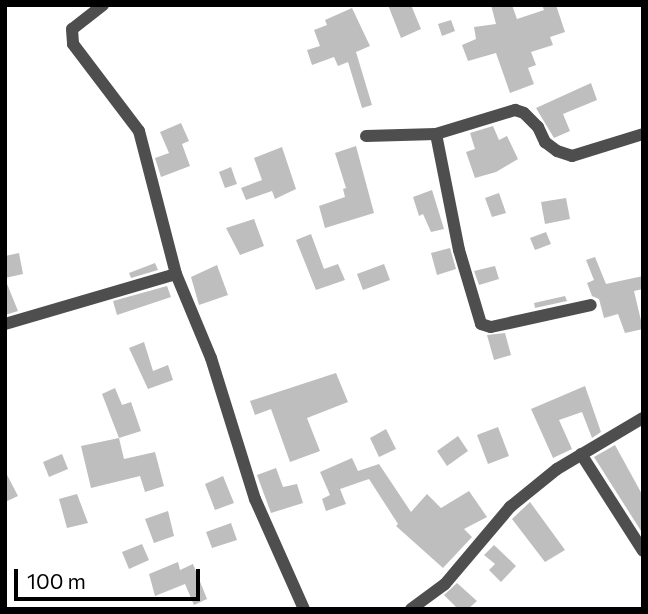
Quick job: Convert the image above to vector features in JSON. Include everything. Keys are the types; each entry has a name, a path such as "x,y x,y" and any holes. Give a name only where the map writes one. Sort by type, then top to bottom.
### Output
{"street":[{"path":"103,5 72,29 73,44 139,131 176,274 211,358 255,499 304,609"},
{"path":"366,136 436,135 515,110 524,113 538,127 545,142 557,151 572,156 643,134"},
{"path":"436,135 459,250 481,324 491,327 591,305"},
{"path":"5,324 176,274"},
{"path":"411,609 445,584 510,507 557,469 643,418"},
{"path":"581,454 643,551"}],"building":[{"path":"388,5 411,5 421,29 401,38"},
{"path":"491,5 512,5 517,19 544,10 542,5 556,5 565,32 550,37 553,45 531,52 536,65 528,68 534,84 510,93 496,53 468,61 462,45 476,39 474,27 496,24"},
{"path":"352,8 370,46 356,52 372,105 362,108 348,62 338,66 334,57 312,65 307,50 320,46 314,30 327,25 325,20"},
{"path":"451,20 455,31 442,36 438,24"},
{"path":"591,83 597,100 563,114 570,131 554,138 536,108"},
{"path":"181,123 189,141 182,144 190,166 161,177 155,158 169,153 160,132"},
{"path":"493,126 499,140 507,136 518,159 496,172 475,178 466,152 475,149 470,133"},
{"path":"356,146 374,213 325,228 319,206 345,197 343,189 346,188 335,153"},
{"path":"282,147 296,189 275,199 272,191 246,200 241,188 262,180 254,158"},
{"path":"231,167 237,184 225,188 219,172"},
{"path":"432,190 444,229 431,232 423,214 419,216 413,197"},
{"path":"499,193 506,213 492,217 485,198"},
{"path":"566,198 570,219 545,224 541,202"},
{"path":"254,219 264,246 240,255 226,228"},
{"path":"546,232 551,244 535,250 530,238"},
{"path":"311,234 324,269 338,264 345,280 316,290 296,240"},
{"path":"450,248 456,269 437,275 431,253"},
{"path":"19,253 23,274 5,278 5,256"},
{"path":"595,257 606,284 643,276 643,289 634,291 643,329 625,333 618,314 604,318 599,299 592,296 587,283 594,280 586,260"},
{"path":"155,263 158,270 131,278 129,273"},
{"path":"384,264 390,280 363,290 357,274"},
{"path":"217,265 228,295 199,305 191,277"},
{"path":"495,266 499,279 479,285 474,271"},
{"path":"5,279 18,311 5,315"},
{"path":"167,286 171,297 117,315 113,301"},
{"path":"565,296 567,301 535,308 534,303"},
{"path":"505,333 511,355 494,360 487,335"},
{"path":"144,342 153,371 168,365 173,380 148,389 129,348"},
{"path":"336,373 348,402 307,418 320,451 290,462 271,409 255,415 250,401"},
{"path":"585,386 601,432 592,438 582,412 559,420 572,449 553,458 531,409"},
{"path":"115,388 122,405 131,402 141,431 119,438 102,394"},
{"path":"498,427 509,456 488,464 477,435"},
{"path":"386,429 396,449 379,457 370,438"},
{"path":"458,436 468,451 447,466 437,451"},
{"path":"119,438 124,459 155,452 164,486 145,492 140,476 91,488 81,446"},
{"path":"615,445 643,496 643,534 594,457"},
{"path":"62,454 68,469 49,477 43,462"},
{"path":"352,458 358,471 379,464 411,512 427,494 441,508 469,491 487,517 464,529 472,537 443,568 396,526 398,524 369,479 340,489 346,504 326,511 322,499 330,495 320,472"},
{"path":"276,468 283,487 297,484 303,503 271,513 257,475"},
{"path":"5,471 18,496 5,502"},
{"path":"223,476 234,503 215,510 205,484"},
{"path":"77,494 88,523 67,528 59,499"},
{"path":"530,502 565,550 545,562 512,519"},
{"path":"168,511 174,536 154,543 145,519"},
{"path":"231,523 237,540 212,548 206,532"},
{"path":"142,544 149,560 129,569 122,552"},
{"path":"494,545 516,566 501,582 489,570 495,564 484,555"},
{"path":"178,562 180,570 193,564 207,599 194,605 185,584 155,596 149,574"},
{"path":"457,583 477,601 468,609 458,609 444,595"}]}
